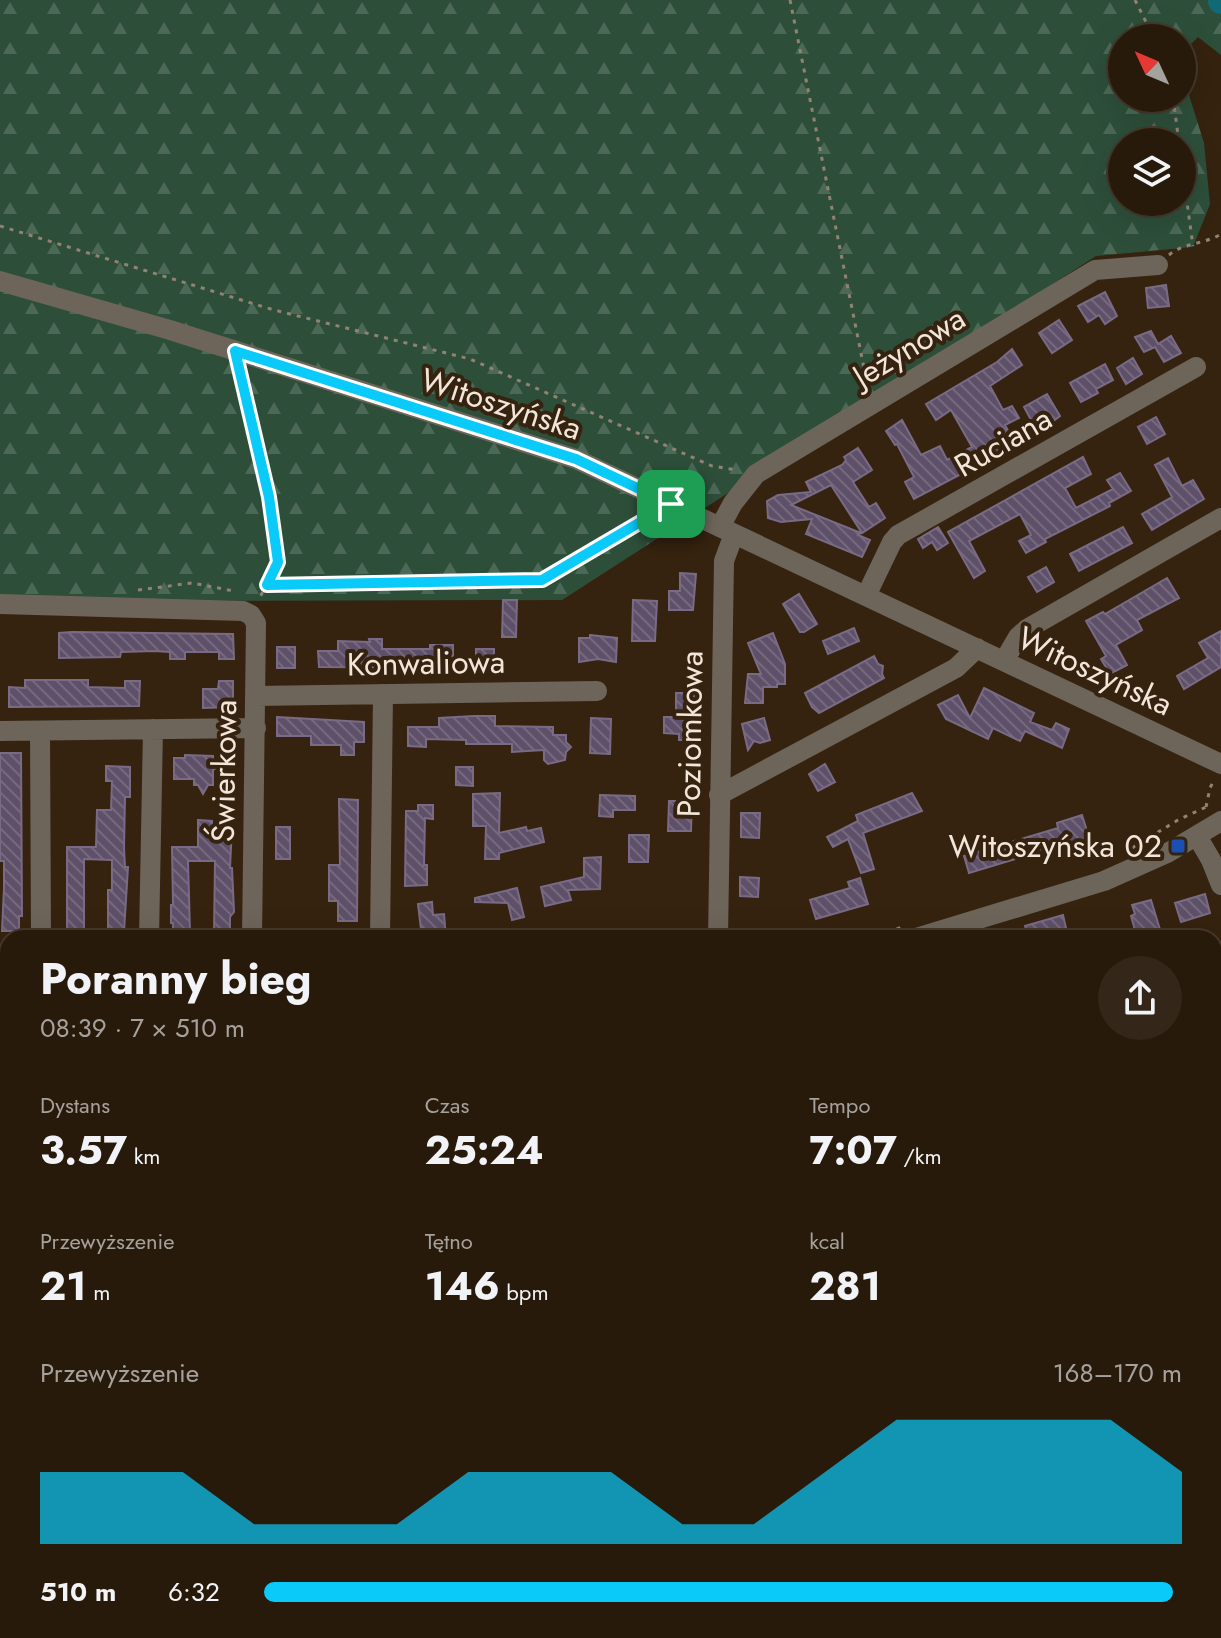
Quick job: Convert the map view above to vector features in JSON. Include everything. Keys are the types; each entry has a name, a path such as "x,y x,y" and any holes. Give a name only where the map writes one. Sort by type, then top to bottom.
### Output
{"street":[{"name":"Jeżynowa","path":"727,531 733,503 756,474 1095,270 1158,265"},
{"name":"Witoszyńska","path":"0,281 235,351 576,459 1221,764"},
{"name":"Ruciana","path":"866,596 898,535 1196,367"},
{"path":"1004,661 1018,637 1027,629 1221,518"},
{"name":"Poziomkowa","path":"718,930 727,531"},
{"path":"0,604 247,613"},
{"name":"Świerkowa","path":"247,613 256,623 252,930"},
{"path":"719,795 956,668 977,648"},
{"name":"Konwaliowa","path":"255,696 597,691"},
{"path":"380,930 383,694"},
{"path":"0,731 256,728"},
{"path":"149,930 153,729"},
{"path":"40,731 41,930"},
{"path":"919,930 1104,881 1139,867 1197,836 1215,817"},
{"path":"1197,836 1221,885"}],"path":[{"path":"790,0 860,338 869,406"},
{"path":"1135,0 1147,24"},
{"path":"1189,216 1193,246"},
{"path":"0,226 274,310 470,359 712,466 756,474"},
{"path":"1158,265 1176,249 1193,246 1221,234"},
{"path":"235,351 271,510 278,562 267,585 247,613"},
{"path":"267,585 542,580 671,504"},
{"path":"1131,849 1178,820 1215,817 1210,788 1221,772"}],"green space":[{"path":"0,0 1221,0 1221,55 1198,37 1196,39 1196,24 1108,24 1108,112 1194,112 1204,143 1210,204 1193,247 1096,256 562,600 141,601 0,596"}],"building":[{"path":"1166,285 1169,306 1148,308 1146,288"},
{"path":"1105,292 1117,316 1105,324 1099,315 1088,322 1078,306"},
{"path":"1059,320 1072,340 1052,353 1039,333"},
{"path":"1151,331 1158,344 1171,336 1181,353 1164,362 1155,347 1144,352 1135,337"},
{"path":"1012,349 1022,365 990,386 1003,410 1012,406 1019,418 1005,425 1016,445 914,499 905,482 914,477 897,444 886,431 902,420 921,455 940,446 947,460 972,447 951,410 936,420 926,404 997,362"},
{"path":"1133,358 1142,374 1126,384 1117,368"},
{"path":"1105,364 1113,380 1081,402 1070,383"},
{"path":"1047,394 1060,416 1038,433 1024,407"},
{"path":"1156,417 1165,434 1147,444 1138,427"},
{"path":"858,448 872,470 853,482 869,507 876,503 885,518 862,533 831,485 791,505 861,533 858,535 870,540 862,557 806,534 812,519 781,522 768,518 767,501 778,495 811,492 806,482 842,465 846,460 844,457"},
{"path":"1083,457 1091,474 1065,488 1076,508 1113,489 1107,480 1120,473 1131,491 1026,553 1019,541 1031,535 1020,514 969,541 985,571 974,578 948,532"},
{"path":"1168,458 1182,486 1193,480 1204,499 1152,530 1142,514 1172,497 1155,465"},
{"path":"938,527 948,543 937,550 932,542 923,548 918,539"},
{"path":"1123,527 1132,543 1079,571 1070,554"},
{"path":"1046,567 1054,582 1037,592 1028,577"},
{"path":"680,573 696,574 693,610 669,610 669,591 680,591"},
{"path":"1167,578 1179,598 1137,620 1142,630 1116,645 1127,665 1110,674 1101,659 1106,656 1086,621 1103,612 1105,614"},
{"path":"799,594 817,624 804,632 800,632 783,604"},
{"path":"503,600 517,600 516,637 502,637"},
{"path":"633,600 657,601 655,641 632,641"},
{"path":"854,628 859,641 828,654 823,641"},
{"path":"1221,631 1221,667 1184,689 1177,676 1208,658 1199,643"},
{"path":"59,633 233,634 234,659 219,659 219,652 185,652 185,659 170,659 170,652 154,651 121,652 120,657 59,658"},
{"path":"773,633 785,664 785,684 763,687 763,703 745,703 748,674 761,674 748,643"},
{"path":"590,635 617,638 616,662 598,659 579,662 579,638 590,638"},
{"path":"369,639 382,639 382,649 430,649 430,645 453,645 453,668 319,667 318,651 338,651 338,641 370,642"},
{"path":"277,647 295,647 295,668 277,668"},
{"path":"476,649 494,649 494,668 476,668"},
{"path":"874,656 883,666 884,678 819,713 812,707 805,693"},
{"path":"25,680 88,680 88,687 125,688 125,681 140,681 139,706 9,707 9,687 25,688"},
{"path":"219,681 233,681 233,707 203,708 203,689 218,689"},
{"path":"984,688 1034,713 1030,722 1052,730 1056,723 1069,729 1062,748 1025,731 1020,741 993,728 988,739 946,719 938,705 958,695 970,718"},
{"path":"676,693 694,693 693,740 679,740 679,734 664,733 664,717 676,717"},
{"path":"495,716 495,726 553,727 553,735 566,735 566,742 571,747 566,752 565,760 548,764 544,760 544,750 512,752 512,744 466,744 466,740 426,739 426,747 408,746 408,727 439,727 439,718"},
{"path":"277,717 364,722 364,742 354,742 354,755 341,755 341,745 311,745 311,736 277,736"},
{"path":"591,718 611,719 610,754 590,753"},
{"path":"764,718 770,740 754,741 748,750 742,724"},
{"path":"0,753 21,753 22,916 19,916 19,930 2,930 4,861 0,861"},
{"path":"185,755 213,756 213,763 220,766 213,770 213,785 208,785 203,794 198,785 194,785 194,779 174,779 174,758 185,758"},
{"path":"825,764 835,782 818,791 809,774"},
{"path":"106,766 130,767 130,797 125,797 124,848 125,867 128,867 124,930 108,930 112,860 84,859 84,930 67,930 67,847 96,847 97,810 111,810 112,781 106,781"},
{"path":"456,767 473,767 473,786 456,785"},
{"path":"500,793 499,833 526,827 527,831 541,828 544,842 499,853 499,859 485,859 486,826 473,826 473,794"},
{"path":"912,793 922,811 863,833 874,869 861,873 848,839 833,847 827,837 858,821 856,815"},
{"path":"600,795 635,796 635,810 613,810 613,817 599,816"},
{"path":"339,799 358,800 357,921 338,921 338,901 329,901 329,865 340,865"},
{"path":"669,801 692,801 691,831 668,831"},
{"path":"418,805 433,805 433,819 425,818 424,865 427,865 427,885 405,886 406,811 418,811"},
{"path":"741,813 760,813 759,838 741,837"},
{"path":"1082,815 1089,837 969,873 964,856 1058,828 1057,823"},
{"path":"198,820 212,821 212,827 232,827 230,868 234,912 230,917 230,930 214,930 215,861 188,861 190,930 173,930 172,847 198,847"},
{"path":"276,827 290,827 290,859 276,859"},
{"path":"629,835 649,835 648,862 629,862"},
{"path":"601,857 600,889 568,890 571,900 545,906 541,887 584,877 584,858"},
{"path":"740,877 759,878 758,897 740,896"},
{"path":"860,878 868,904 816,919 810,900 850,888 848,882"},
{"path":"517,888 524,917 512,920 508,903 475,902 475,898"},
{"path":"1205,894 1210,913 1181,922 1175,903"},
{"path":"1151,900 1160,930 1135,930 1132,905"},
{"path":"432,902 433,915 444,914 445,930 421,930 418,904"},
{"path":"1063,915 1066,928 1026,930 1025,926"}],"place":[{"name":"Witoszyńska 02","path":"1178,846"}],"route":[{"path":"235,351 576,459 671,504 542,580 267,585 278,562 269,497 235,351"}]}
